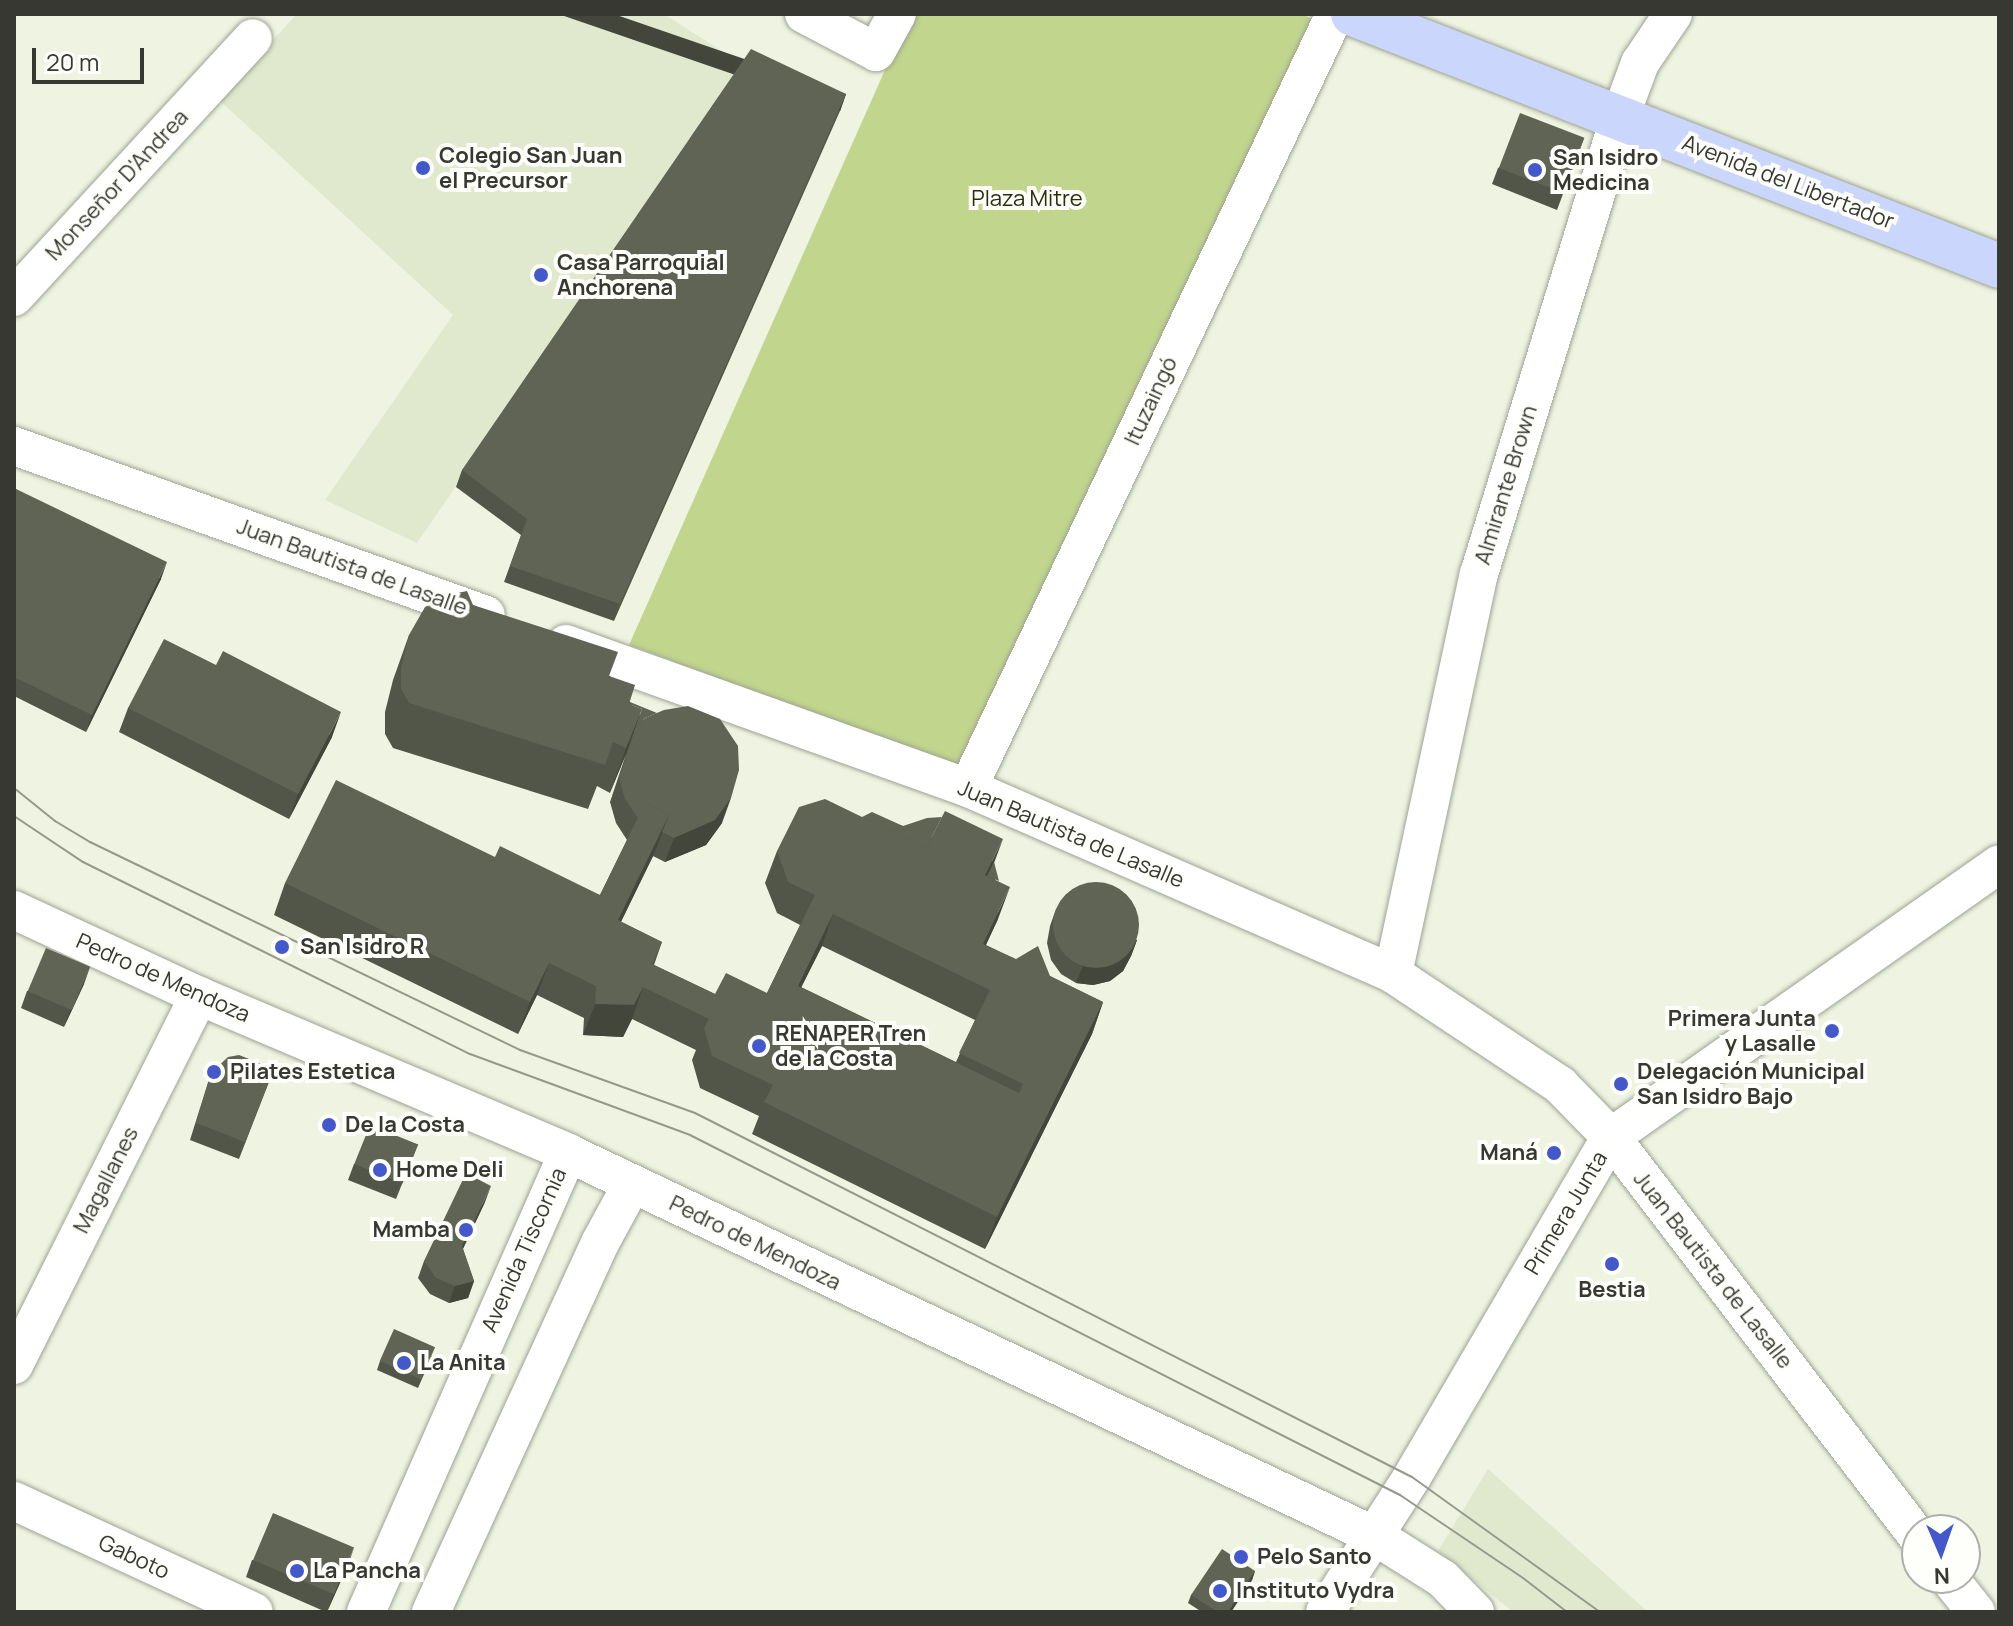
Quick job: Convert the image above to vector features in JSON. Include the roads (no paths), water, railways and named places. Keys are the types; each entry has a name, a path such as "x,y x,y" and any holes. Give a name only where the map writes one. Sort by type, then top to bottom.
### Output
{"main road":[{"name":"Avenida del Libertador","path":"1353,14 1997,260"}],"street":[{"path":"804,14 876,52 897,14"},
{"name":"Ituzaingó","path":"968,788 1335,14"},
{"name":"Almirante Brown","path":"1393,974 1479,574 1620,117 1640,63 1673,14"},
{"name":"Monseñor D'Andrea","path":"14,297 253,38"},
{"name":"Juan Bautista de Lasalle","path":"14,446 968,788 1393,974 1560,1085 1611,1137 1901,1515"},
{"name":"Primera Junta","path":"1325,1612 1375,1536 1611,1137 1999,864"},
{"name":"Pedro de Mendoza","path":"14,910 199,996 568,1153 1375,1536 1443,1579 1475,1612"},
{"name":"Magallanes","path":"14,1365 199,996"},
{"name":"Avenida Tiscornia","path":"366,1612 568,1153"},
{"path":"431,1612 600,1243 632,1184"},
{"name":"Gaboto","path":"14,1501 254,1612"},
{"path":"1962,1594 1976,1612"}],"tram line":[{"path":"14,788 55,821 90,842 520,1050 695,1113 1412,1477 1600,1612"},
{"path":"14,816 83,862 470,1054 690,1135 1400,1495 1523,1578 1567,1612"}],"place":[{"name":"Colegio San Juan el Precursor","path":"423,168"},
{"name":"San Isidro Medicina","path":"1535,170"},
{"name":"Casa Parroquial Anchorena","path":"541,275"},
{"name":"San Isidro R","path":"282,947"},
{"name":"Primera Junta y Lasalle","path":"1832,1031"},
{"name":"RENAPER Tren de la Costa","path":"759,1046"},
{"name":"Pilates Estetica","path":"214,1072"},
{"name":"Delegación Municipal San Isidro Bajo","path":"1621,1084"},
{"name":"De la Costa","path":"329,1125"},
{"name":"Maná","path":"1554,1153"},
{"name":"Home Deli","path":"380,1170"},
{"name":"Mamba","path":"466,1230"},
{"name":"Bestia","path":"1612,1264"},
{"name":"La Anita","path":"404,1363"},
{"name":"Pelo Santo","path":"1241,1557"},
{"name":"La Pancha","path":"297,1571"},
{"name":"Instituto Vydra","path":"1220,1591"}],"park label":[{"name":"Plaza Mitre","path":"1027,199"}]}
